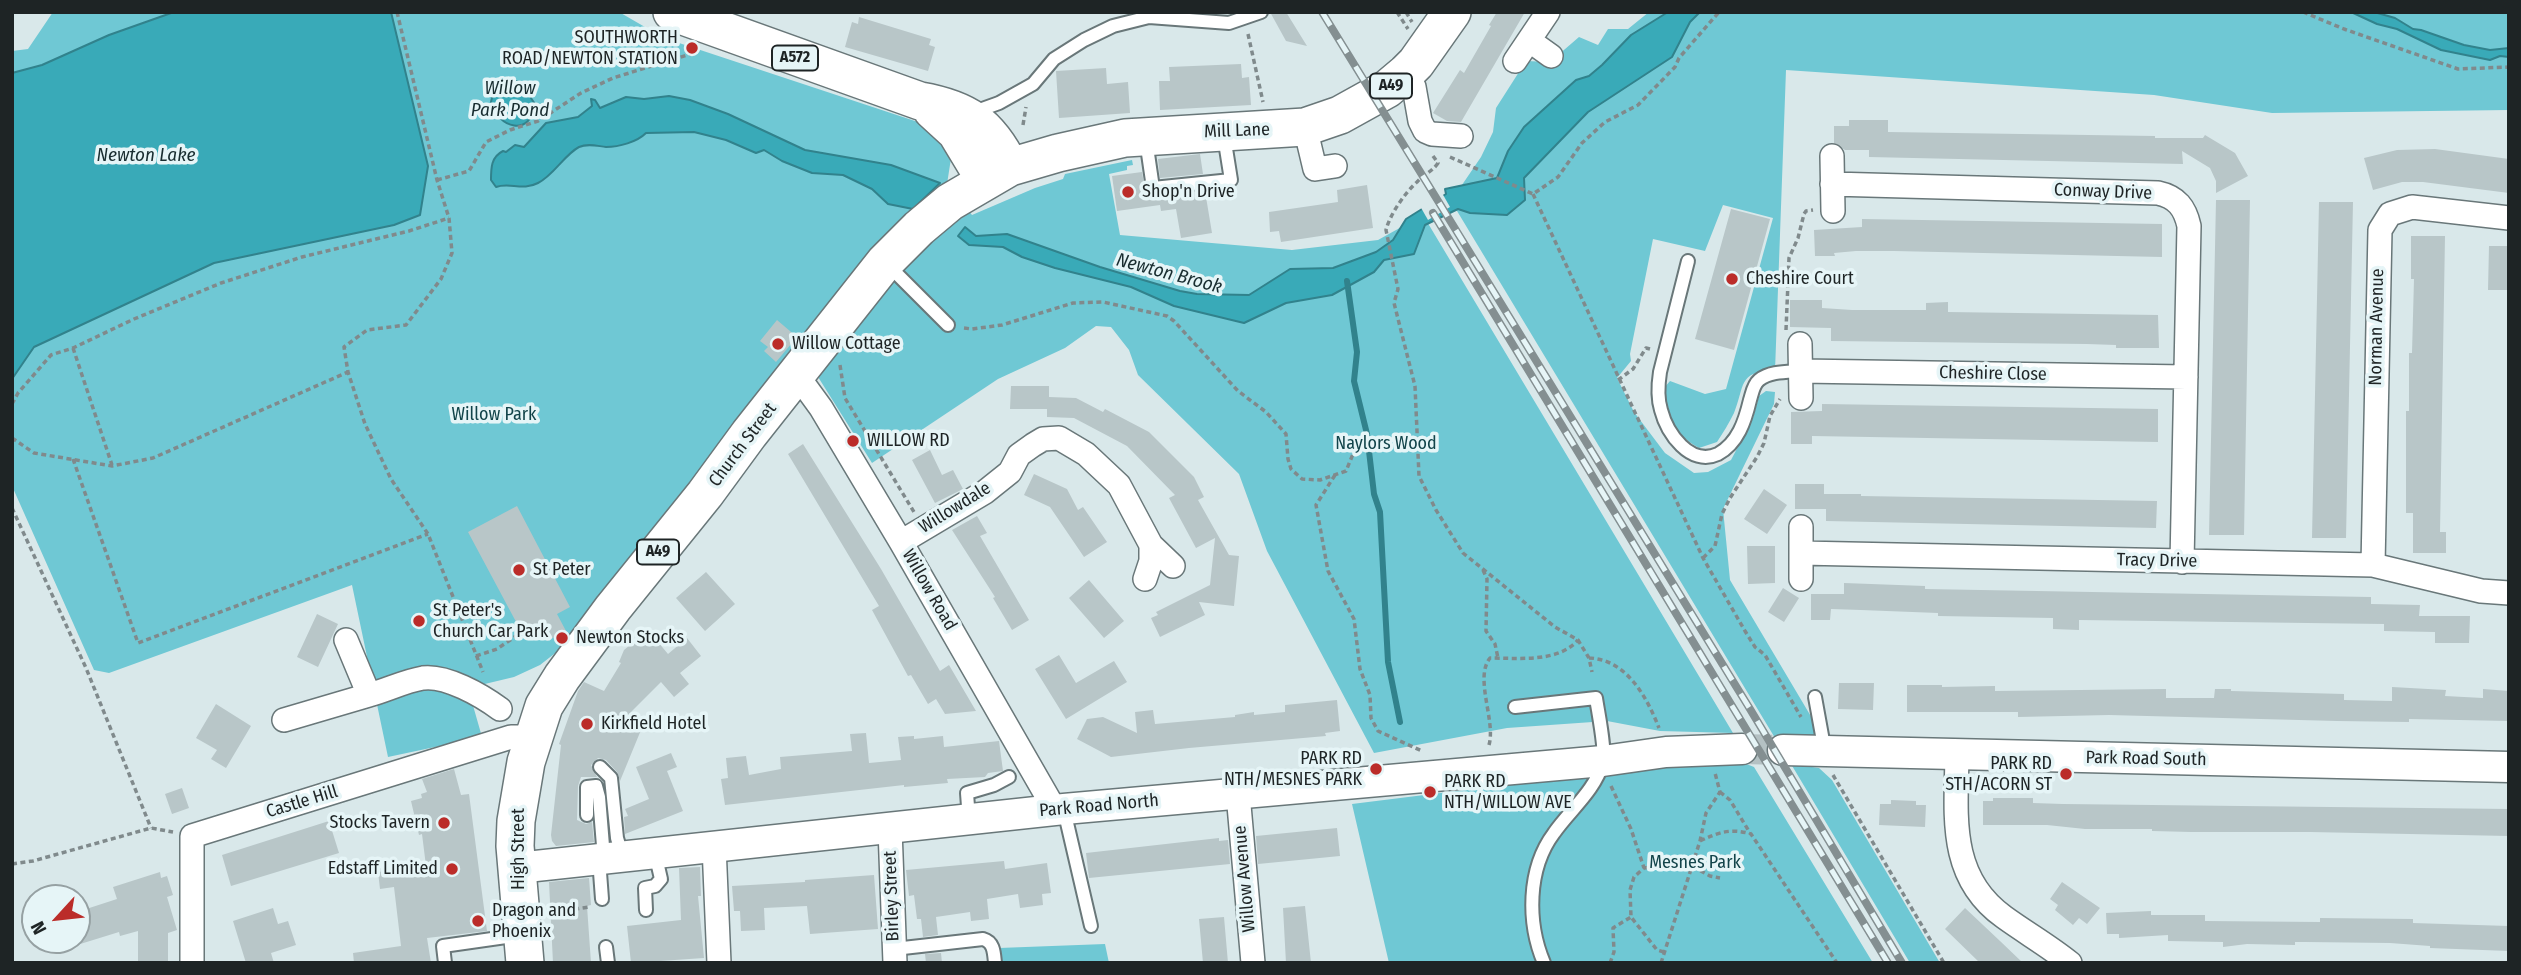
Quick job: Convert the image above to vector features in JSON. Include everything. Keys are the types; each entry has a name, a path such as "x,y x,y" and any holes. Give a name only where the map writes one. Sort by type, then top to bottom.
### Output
{"main road":[{"name":"Mill Lane","path":"997,173 1098,144 1145,137 1305,127 1340,115 1387,89 1406,73 1452,12"},
{"name":"A572","path":"694,26 919,101 955,109 986,131 997,173"},
{"name":"A572","path":"919,101 941,117 997,173"},
{"name":"Church Street","path":"522,737 562,677 885,262 950,202 997,173"},
{"name":"High Street","path":"522,737 526,762 516,821 517,868 529,937"}],"street":[{"path":"1515,61 1548,12"},
{"path":"1530,41 1551,56"},
{"path":"1406,73 1414,87 1418,131 1461,136"},
{"path":"1305,127 1316,169"},
{"path":"1832,156 1832,211"},
{"name":"Conway Drive","path":"1832,184 2168,195 2183,208 2189,226 2182,562"},
{"name":"Norman Avenue","path":"2373,565 2380,230 2390,214 2412,206 2509,218"},
{"path":"1800,344 1801,398"},
{"name":"Cheshire Close","path":"1801,371 2186,377"},
{"name":"Willow Road","path":"797,375 821,408 1060,809"},
{"name":"Willowdale","path":"901,541 985,492 1010,472 1019,455 1033,444 1043,439 1059,438 1086,454 1119,485 1151,545 1173,566"},
{"path":"1801,527 1801,579"},
{"path":"1145,579 1151,561 1151,545"},
{"name":"Tracy Drive","path":"1801,553 2373,565 2481,591 2509,593"},
{"path":"346,640 369,695"},
{"path":"284,720 425,678 459,685 482,695 500,709"},
{"path":"488,683 500,709 522,737"},
{"name":"Castle Hill","path":"192,836 522,737"},
{"name":"Park Road North","path":"517,868 1060,809 1375,782 1426,765 1606,771 1682,752 1742,748"},
{"name":"Park Road South","path":"1783,750 1826,759 1957,755 2509,767"},
{"path":"1957,755 1959,850 1971,884 2002,916 2070,963"},
{"name":"Willow Avenue","path":"1238,794 1253,963"},
{"name":"Birley Street","path":"890,829 895,956"},
{"path":"192,836 192,963"},
{"path":"714,846 719,963"}],"lane":[{"path":"967,115 999,103 1032,84 1054,60 1084,40 1113,26 1149,17 1229,23 1261,12"},
{"path":"1145,137 1153,188 1231,180 1223,132"},
{"path":"1688,261 1658,389 1661,410 1676,440 1693,455 1716,455 1735,441 1759,380 1776,372 1801,371"},
{"path":"885,262 948,325"},
{"path":"1815,697 1826,759"},
{"path":"1515,707 1596,698 1606,771 1552,834 1538,867 1532,896 1532,917 1535,938 1544,963"},
{"path":"600,767 611,778 617,838 608,857"},
{"path":"969,820 967,793 994,785 1009,777"},
{"path":"587,815 587,787 596,786 608,857 602,899"},
{"path":"1060,809 1091,926"},
{"path":"646,909 645,888 655,886 661,879 655,852"},
{"path":"445,963 443,946 529,937"},
{"path":"895,956 983,939 993,948 995,963"},
{"path":"606,947 608,963"}],"path":[{"path":"397,12 449,218 452,253 442,279 405,325 367,330 344,347 348,372 365,424 391,479 428,534 488,683"},
{"path":"1397,12 1411,33"},
{"path":"1532,194 1558,177 1582,143 1605,122 1638,105 1675,67 1679,58 1719,12"},
{"path":"2303,12 2458,69 2509,67"},
{"path":"1245,18 1263,104"},
{"path":"438,180 469,171 486,142 510,130 538,121 581,93 613,78 694,26"},
{"path":"1418,131 1438,163 1432,171 1417,181 1388,221 1388,241 1398,289 1394,303 1415,386 1419,477 1463,553 1555,627 1578,640 1589,658 1592,671"},
{"path":"1451,158 1532,194 1703,558 1745,631 1755,647 1765,655 1807,727"},
{"path":"12,404 18,393 51,355 72,348 134,318 221,283 302,257 409,231 449,218"},
{"path":"948,325 972,329 1002,325 1073,303 1103,302 1167,316 1238,391 1266,412 1286,433 1291,469 1302,479 1320,480 1346,471 1353,454 1361,446 1417,446"},
{"path":"72,348 112,466"},
{"path":"1619,380 1633,369 1646,348 1665,351"},
{"path":"840,363 845,398 918,520"},
{"path":"12,438 34,453 112,466 153,458 348,372"},
{"path":"73,459 138,643 428,534"},
{"path":"1335,475 1316,505 1328,571 1354,619 1360,669 1370,695 1371,718 1378,732 1426,765"},
{"path":"12,508 86,668 150,828"},
{"path":"1479,565 1487,579 1486,631 1495,644 1497,658"},
{"path":"476,656 497,649 516,636 542,632"},
{"path":"1487,752 1491,741 1484,669 1490,658 1518,659 1554,654 1572,647 1578,640"},
{"path":"1589,658 1604,658 1630,678 1650,705 1660,731"},
{"path":"1826,759 1944,963"},
{"path":"1661,963 1700,841 1706,813 1720,792 1713,768"},
{"path":"1606,771 1631,829 1644,868"},
{"path":"1720,792 1731,800 1837,963"},
{"path":"12,864 33,861 150,828 192,836"},
{"path":"1700,841 1728,830 1751,834"},
{"path":"1664,952 1657,950 1631,917 1630,890 1634,877 1644,868 1674,863 1692,866 1710,876 1720,878"},
{"path":"529,937 602,899"},
{"path":"1609,963 1614,952 1613,928 1631,917"}],"green space":[{"path":"53,12 174,12 109,35 42,65 12,73 12,51 28,49"},
{"name":"Willow Park","path":"391,12 619,12 664,38 921,123 952,152 947,184 972,215 1063,179 1065,174 1132,160 1133,165 1127,166 1127,170 1109,174 1120,235 1292,250 1378,240 1423,215 1733,733 1660,731 1607,721 1507,728 1374,753 1267,551 1239,474 1138,375 1129,350 1111,327 1096,326 1065,348 998,379 872,463 803,353 613,608 540,665 514,677 468,688 482,737 388,757 352,585 109,673 94,670 12,486 12,379 34,347 214,263 394,225 419,215 428,166"},
{"path":"1649,12 2509,12 2509,110 2272,113 2154,95 1786,70 1775,371 1763,371 1749,377 1742,388 1734,413 1717,442 1699,448 1682,436 1672,424 1664,388 1670,381 1705,394 1726,389 1773,218 1723,205 1705,251 1653,239 1630,354 1631,361 1617,378 1634,412 1665,453 1694,473 1708,472 1731,460 1753,418 1759,396 1766,391 1775,392 1774,404 1723,509 1730,580 1822,735 1775,738 1451,201 1481,157 1493,132 1496,108 1526,61 1550,62 1579,37 1598,45 1608,29 1628,29"},
{"name":"Mesnes Park","path":"1729,757 1754,767 1873,963 1389,963 1352,804"},
{"path":"1791,764 1819,768 1832,780 1940,963 1910,963"},
{"path":"1105,944 1109,963 1001,963 999,948"}],"water":[{"name":"Newton Lake","path":"174,12 391,12 428,166 420,215 394,225 214,263 34,347 12,379 12,73 42,65 109,35"},
{"path":"1668,12 1700,12 1690,22 1672,57 1588,112 1524,178 1525,200 1507,215 1470,213 1458,209 1425,225 1414,254 1384,260 1374,272 1332,295 1286,303 1244,323 1174,306 1131,287 1055,268 1022,257 1003,247 969,245 958,236 965,227 976,236 1007,234 1100,267 1180,291 1249,295 1290,269 1333,268 1376,252 1393,240 1406,219 1446,194 1445,189 1497,178 1508,151 1524,127 1576,80 1589,76 1602,65 1631,35"},
{"path":"2351,12 2374,12 2395,18 2413,29 2464,45 2490,50 2509,48 2509,57 2500,56 2490,60 2441,50 2397,29 2377,24"},
{"name":"Willow Park Pond","path":"507,79 520,82 535,104 532,114 521,125 514,126 500,118 491,102 495,84"},
{"path":"669,96 690,100 728,114 805,150 891,165 940,183 913,209 888,204 872,189 843,175 812,173 782,161 764,150 756,153 726,140 694,132 646,133 633,141 616,146 582,146 544,179 532,185 496,187 491,180 492,163 499,153 506,152 515,145 524,147 546,123 578,117 592,106 591,99 595,100 600,108 626,97 644,99"}],"pier":[{"path":"1442,193 1450,207 1428,220 1420,206"}],"building":[{"path":"1270,12 1286,12 1307,46 1286,41"},
{"path":"1497,12 1525,12 1461,122 1447,121 1433,113 1460,70 1464,73"},
{"path":"859,17 931,39 929,45 935,47 928,71 845,47 852,22 858,24"},
{"path":"1241,64 1242,78 1249,77 1251,105 1160,110 1159,81 1170,81 1169,67"},
{"path":"1106,68 1107,84 1128,82 1130,113 1059,118 1056,71"},
{"path":"1849,120 1888,120 1888,132 2155,138 2203,138 2205,135 2235,153 2248,176 2216,193 2216,181 2210,168 2182,151 2183,164 1869,157 1869,150 1845,150 1834,143 1834,126 1849,126"},
{"path":"2435,149 2509,159 2509,193 2423,182 2402,182 2373,190 2364,158 2397,150"},
{"path":"1200,154 1203,174 1160,178 1158,159"},
{"path":"1142,172 1145,190 1150,196 1205,191 1212,233 1181,238 1176,209 1161,211 1160,205 1117,211 1112,176"},
{"path":"1367,185 1373,228 1281,242 1279,231 1270,232 1269,212 1338,202 1337,190"},
{"path":"2216,200 2250,200 2244,535 2209,535"},
{"path":"2319,202 2353,202 2346,538 2312,538"},
{"name":"Cheshire Court","path":"1731,209 1770,219 1734,350 1695,339"},
{"path":"1862,219 2162,224 2162,257 1894,251 1856,251 1834,253 1835,256 1815,256 1814,230 1862,227"},
{"path":"2411,236 2445,236 2440,532 2446,532 2446,553 2413,553 2413,513 2406,513 2406,411 2409,411 2409,353 2412,353 2414,279 2411,279"},
{"path":"2489,246 2509,246 2509,290 2488,290"},
{"path":"1790,300 1822,300 1822,308 1852,310 1926,310 1926,303 1948,302 1948,312 2158,315 2159,348 2116,348 2116,345 2087,344 1831,341 1831,328 1790,327"},
{"name":"Willow Cottage","path":"777,320 797,337 776,362 764,351 768,347 760,341"},
{"path":"1011,386 1049,386 1049,397 1076,398 1103,412 1105,409 1149,432 1194,477 1204,497 1198,500 1229,555 1239,556 1234,606 1199,602 1205,615 1160,637 1151,618 1158,615 1156,612 1210,585 1215,538 1196,548 1169,498 1175,495 1127,446 1074,418 1047,417 1047,409 1010,409"},
{"path":"1822,404 2158,409 2158,442 1812,436 1812,444 1791,444 1791,412 1822,411"},
{"path":"803,444 881,569 940,671 949,665 976,711 945,714 936,699 928,704 911,675 908,676 872,610 879,606 788,454"},
{"path":"930,450 942,475 953,470 963,489 935,503 912,460"},
{"path":"1034,474 1067,489 1078,510 1083,507 1107,542 1084,557 1050,507 1024,495"},
{"path":"1795,484 1824,484 1824,494 1861,496 2157,501 2156,528 1826,521 1826,509 1795,509"},
{"path":"1764,489 1787,505 1767,534 1744,519"},
{"name":"St Peter","path":"517,506 570,607 557,614 566,631 547,641 538,625 522,633 468,532"},
{"path":"977,516 987,533 980,536 1029,620 1012,630 993,598 995,597 952,530"},
{"path":"1747,546 1775,546 1775,583 1748,584"},
{"path":"706,572 735,604 705,631 676,598"},
{"path":"1089,580 1124,621 1104,638 1069,598"},
{"path":"1844,583 1925,586 1925,589 2371,597 2371,604 2420,605 2419,616 2470,616 2469,643 2435,643 2435,632 2384,631 2384,624 2079,620 2079,630 2053,629 2053,618 1938,616 1938,613 1831,609 1830,620 1811,620 1811,594 1844,594"},
{"path":"1783,588 1799,598 1784,622 1768,612"},
{"path":"317,614 338,624 318,667 297,657"},
{"path":"648,630 668,654 687,638 701,656 680,673 689,684 674,697 661,682 622,721 641,730 620,781 617,772 606,760 598,758 591,765 597,777 581,777 578,786 577,820 586,824 592,822 594,842 556,846 551,835 559,744 578,691 584,682 604,691 621,663 619,662 624,650"},
{"path":"1059,655 1076,683 1114,661 1127,682 1066,719 1035,669"},
{"path":"1839,683 1874,683 1873,710 1838,709"},
{"path":"1907,685 1995,686 1995,691 2166,689 2166,698 2214,698 2215,689 2231,689 2344,694 2344,700 2392,701 2392,687 2446,690 2445,696 2483,698 2483,689 2509,691 2509,721 2337,721 2109,715 2018,717 2018,712 1907,712"},
{"path":"1337,700 1340,731 1325,733 1326,736 1111,757 1077,739 1087,719 1103,717 1137,733 1135,712 1153,710 1155,724 1235,717 1254,712 1254,715 1285,712 1285,705"},
{"path":"216,704 251,726 226,768 211,759 217,750 196,738"},
{"path":"866,733 869,763 901,760 898,737 914,736 914,739 943,736 944,747 999,741 1003,771 988,773 985,777 947,779 948,783 904,785 725,805 721,779 728,778 726,758 746,756 749,775 781,769 780,757 852,751 850,734"},
{"path":"671,753 677,767 667,771 683,811 625,834 624,817 628,816 625,809 649,799 636,767"},
{"path":"454,769 461,795 469,794 487,931 427,938 431,963 354,963 353,953 401,946 394,887 380,889 378,872 426,866 422,834 419,835 411,801 422,798 421,794 427,792 422,779"},
{"path":"182,788 189,808 172,814 165,794"},
{"path":"1993,798 2033,798 2033,803 2063,804 2509,809 2509,836 2191,832 2085,829 2047,825 1983,825 1983,801 1993,801"},
{"path":"1891,800 1916,801 1916,805 1926,805 1925,827 1879,825 1880,804 1891,804"},
{"path":"329,821 339,853 231,886 222,855"},
{"path":"1337,828 1340,856 1258,864 1256,836"},
{"path":"1219,838 1219,841 1228,840 1230,864 1089,878 1086,853"},
{"path":"1004,861 1005,869 1047,863 1051,893 1042,894 1043,905 1020,908 1018,894 987,899 989,919 971,921 970,912 936,917 938,935 923,937 914,895 909,896 906,870"},
{"path":"700,867 701,896 698,896 704,958 631,963 627,926 681,920 679,868"},
{"path":"160,872 161,878 167,876 173,895 167,897 177,930 168,933 168,963 138,963 138,931 120,936 119,932 91,941 91,907 117,899 113,887"},
{"path":"874,875 878,929 810,934 807,906 764,908 765,930 741,931 740,911 734,911 732,886"},
{"path":"589,878 591,905 587,906 591,963 553,963 549,882"},
{"path":"2062,882 2100,908 2087,924 2079,918 2073,925 2055,910 2058,905 2050,899"},
{"path":"1305,906 1311,963 1286,963 1283,908"},
{"path":"273,908 278,924 288,921 296,945 271,953 274,963 246,963 233,921"},
{"path":"1965,908 2023,963 1980,963 1945,929"},
{"path":"2151,911 2151,915 2205,915 2205,921 2320,922 2320,918 2413,919 2413,923 2509,926 2509,951 2430,948 2390,943 2295,942 2295,945 2247,944 2223,947 2223,942 2168,941 2168,935 2119,938 2119,934 2107,934 2106,913"},
{"path":"1224,917 1228,963 1203,963 1199,919"},
{"path":"941,953 942,963 926,963 925,954"}],"waterway":[{"path":"1347,281 1357,352 1354,381 1367,434 1374,494 1380,512 1388,662 1400,722"}],"tunnel":[{"path":"1742,749 1783,750"}],"railway":[{"path":"1322,12 1750,709 1902,963"},
{"path":"1433,213 1888,963"}],"place":[{"name":"SOUTHWORTH ROAD/NEWTON STATION","path":"692,48"},
{"name":"Shop'n Drive","path":"1128,192"},
{"name":"Cheshire Court","path":"1732,279"},
{"name":"Willow Cottage","path":"778,344"},
{"name":"WILLOW RD","path":"853,441"},
{"name":"St Peter","path":"519,570"},
{"name":"St Peter's Church Car Park","path":"419,621"},
{"name":"Newton Stocks","path":"562,638"},
{"name":"Kirkfield Hotel","path":"587,724"},
{"name":"PARK RD NTH/MESNES PARK","path":"1376,769"},
{"name":"PARK RD STH/ACORN ST","path":"2066,774"},
{"name":"PARK RD NTH/WILLOW AVE","path":"1430,792"},
{"name":"Stocks Tavern","path":"444,823"},
{"name":"Edstaff Limited","path":"452,869"},
{"name":"Dragon and Phoenix","path":"478,921"}],"water label":[{"name":"Newton Brook","path":"1169,274"}],"park label":[{"name":"Naylors Wood","path":"1386,444"}]}
